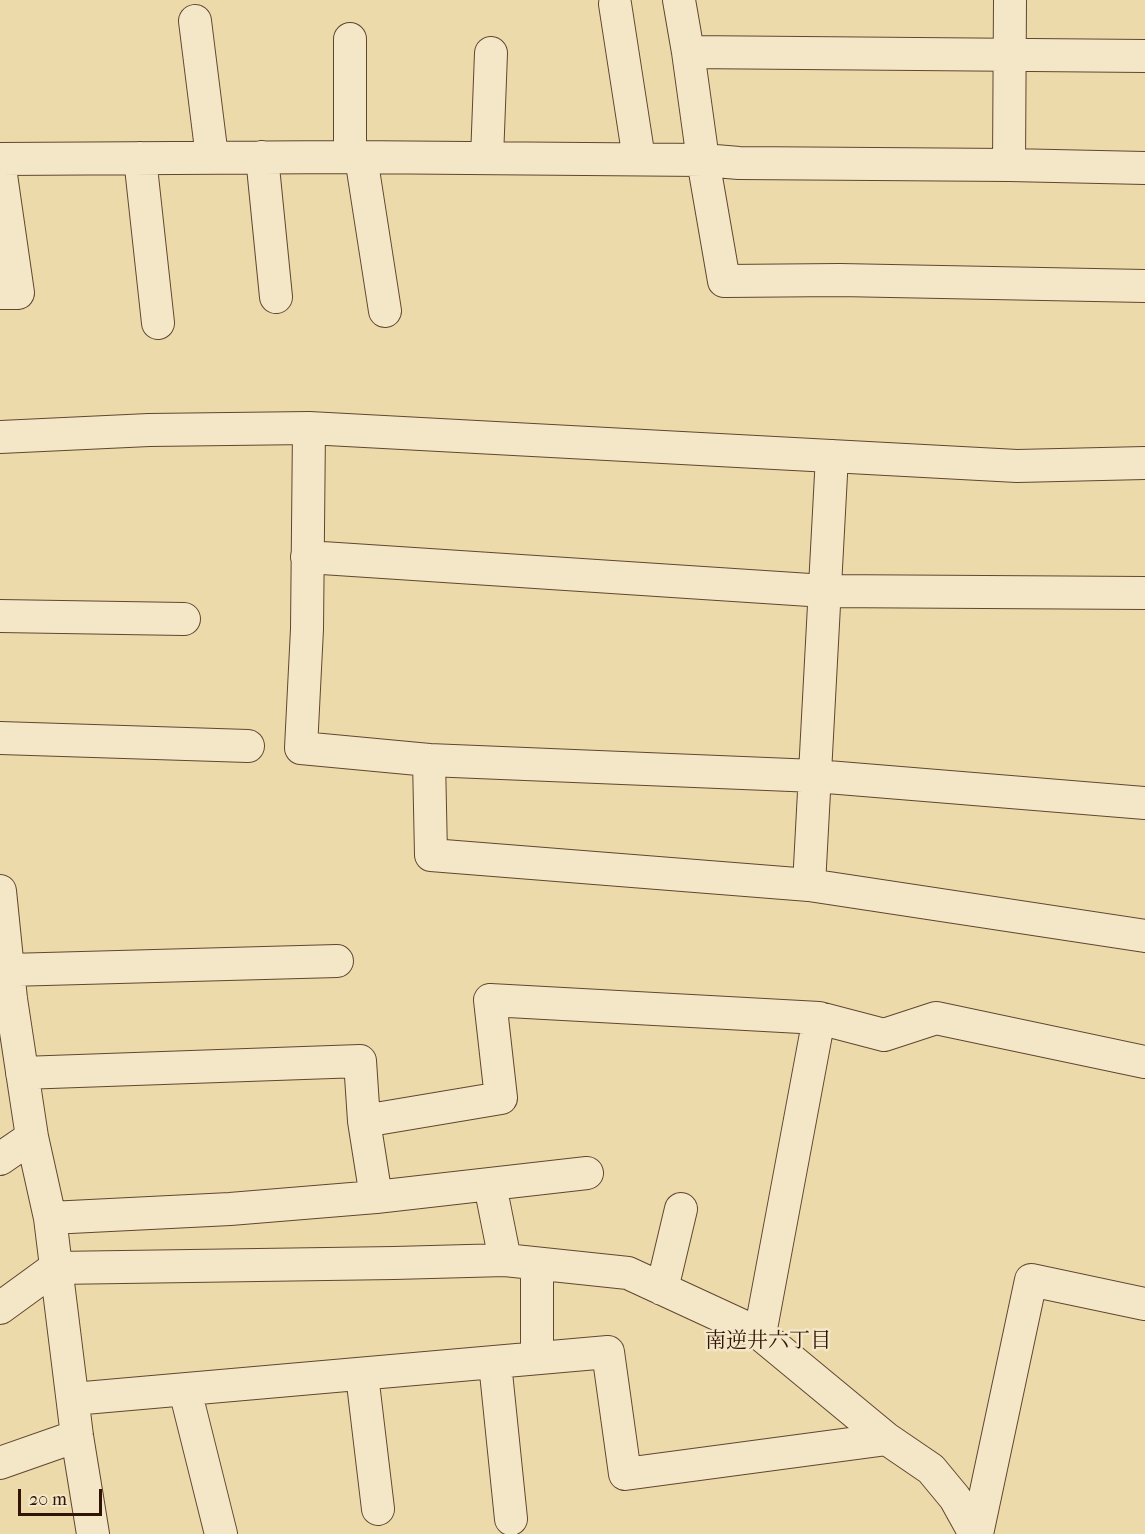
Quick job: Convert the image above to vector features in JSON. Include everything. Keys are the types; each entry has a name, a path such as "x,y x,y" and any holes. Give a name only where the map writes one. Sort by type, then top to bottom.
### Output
{"street":[{"path":"679,0 724,281 840,280 1145,286"},
{"path":"1009,165 1010,0"},
{"path":"615,4 639,159"},
{"path":"195,21 212,157"},
{"path":"350,39 355,157 385,312"},
{"path":"688,52 1145,56"},
{"path":"487,158 491,53"},
{"path":"262,157 276,297"},
{"path":"0,159 355,157 639,159 1145,168"},
{"path":"140,158 158,323"},
{"path":"0,168 18,293 0,293"},
{"path":"309,428 307,628 301,748 429,760 815,776 1145,803"},
{"path":"0,437 149,430 309,428 1017,466 1145,463"},
{"path":"809,885 832,456"},
{"path":"308,557 825,591 1145,593"},
{"path":"0,616 184,619"},
{"path":"0,738 248,746"},
{"path":"429,760 431,855 809,885 1145,936"},
{"path":"0,891 7,992 32,1137 50,1218 77,1436 93,1534"},
{"path":"7,992 337,962"},
{"path":"364,1121 501,1098 490,1000 819,1018 884,1035 936,1018 1145,1062"},
{"path":"760,1334 819,1018"},
{"path":"22,1073 360,1061 364,1121 376,1197"},
{"path":"0,1160 32,1137"},
{"path":"50,1218 230,1209 376,1197 587,1173"},
{"path":"490,1185 505,1260"},
{"path":"662,1288 681,1209"},
{"path":"0,1308 55,1268 505,1260 628,1273 760,1334 887,1438 931,1469 955,1498 976,1534"},
{"path":"537,1264 537,1358"},
{"path":"976,1534 1031,1281 1145,1304"},
{"path":"73,1399 608,1352 625,1474 887,1438"},
{"path":"495,1363 511,1519"},
{"path":"362,1375 378,1509"},
{"path":"185,1389 221,1534"},
{"path":"0,1463 77,1436"}],"district":[{"name":"南逆井六丁目","path":"768,1342"}]}
